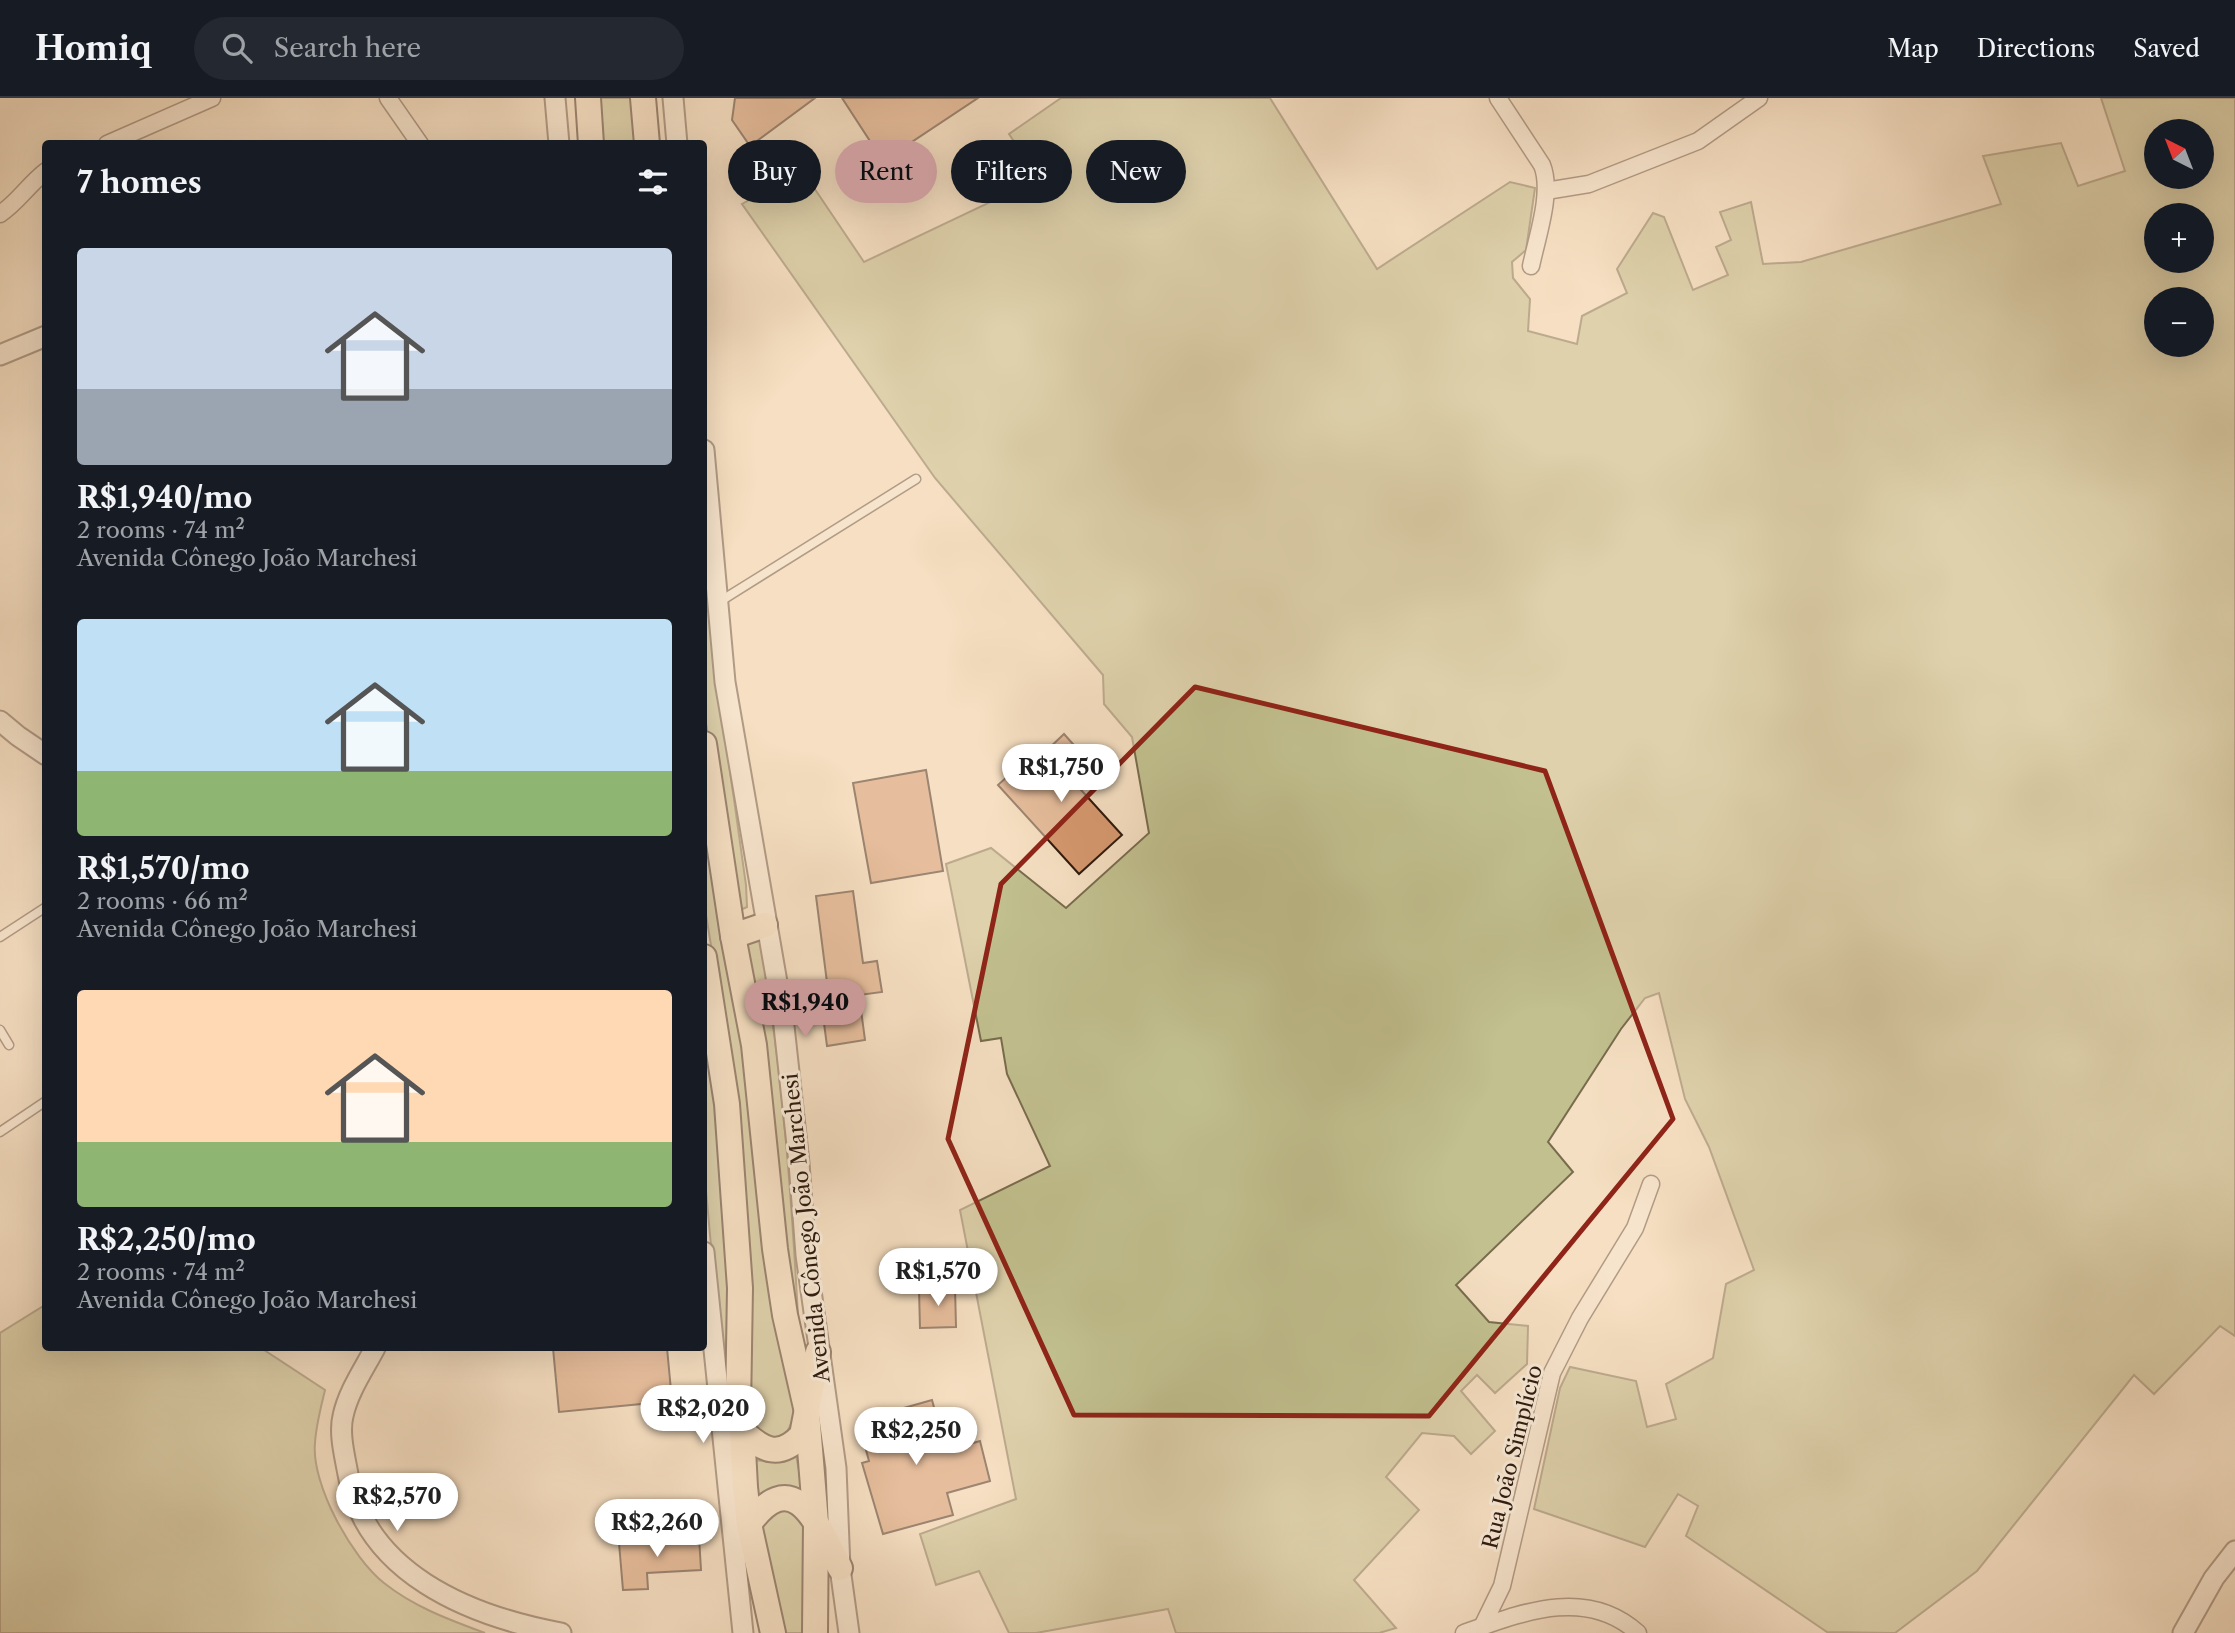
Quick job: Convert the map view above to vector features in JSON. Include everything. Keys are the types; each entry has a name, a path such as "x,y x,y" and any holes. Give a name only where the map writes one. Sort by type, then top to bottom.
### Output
{"main road":[{"path":"588,98 591,140"},
{"path":"643,98 647,140"},
{"name":"Avenida Cônego João Marchesi","path":"707,764 733,936 754,1045 775,1249 785,1315 807,1412 816,1523 815,1633"},
{"path":"733,936 765,925"},
{"path":"707,976 727,1104 740,1288 738,1409 749,1524 773,1633"},
{"path":"742,1431 758,1446 769,1451 794,1443 802,1435 818,1352"},
{"path":"749,1524 761,1507 774,1499 796,1501 807,1509 840,1568"}],"street":[{"path":"116,140 212,98"},
{"path":"388,98 417,140"},
{"path":"555,98 556,140"},
{"path":"673,98 677,140"},
{"path":"1498,98 1542,165 1546,176 1546,191 1531,266"},
{"path":"1546,191 1589,184 1698,141 1759,98"},
{"path":"0,214 42,174"},
{"path":"0,355 42,338"},
{"name":"Avenida Cônego João Marchesi","path":"707,488 725,681 783,1017 806,1255 836,1468 840,1568 849,1633"},
{"path":"0,721 42,752"},
{"name":"Rua João Simplício","path":"1481,1630 1502,1586 1552,1373 1580,1318 1635,1228 1651,1184"},
{"path":"707,1281 743,1633"},
{"path":"372,1351 343,1416 343,1447 348,1478 360,1514 382,1548 416,1578 470,1608 532,1628 561,1633"},
{"path":"2183,1633 2214,1578 2235,1551"},
{"path":"1464,1633 1481,1630 1539,1609 1570,1607 1610,1613 1638,1633"}],"lane":[{"path":"716,603 916,479"},
{"path":"0,937 42,910"},
{"path":"0,1030 9,1045"},
{"path":"0,1132 42,1104"}],"highlighted area":[{"path":"1195,687 1545,771 1673,1119 1429,1416 1074,1415 948,1139 1001,884"}],"shaded area":[{"path":"599,98 632,98 635,140 603,140"},
{"path":"1061,98 1270,98 1377,269 1510,182 1535,188 1526,250 1512,262 1513,278 1530,299 1528,331 1577,344 1582,316 1627,293 1617,269 1653,213 1664,217 1693,290 1728,275 1716,247 1731,240 1720,212 1751,202 1763,264 1801,262 2001,204 1983,156 2061,143 2078,186 2125,171 2101,98 2235,98 2235,1336 2220,1326 2154,1394 2134,1375 1977,1571 1895,1633 1827,1632 1686,1536 1698,1506 1678,1494 1645,1547 1534,1509 1560,1388 1570,1367 1636,1381 1647,1427 1676,1419 1666,1384 1713,1358 1726,1284 1754,1270 1709,1147 1685,1099 1659,993 1645,998 1621,1029 1548,1142 1573,1172 1456,1285 1489,1322 1528,1326 1527,1364 1495,1393 1477,1375 1461,1391 1495,1431 1471,1454 1454,1436 1422,1433 1386,1477 1419,1510 1354,1580 1396,1628 1379,1633 1176,1633 1168,1609 1036,1633 1009,1633 979,1571 936,1585 920,1534 1016,1499 960,1210 1050,1166 1007,1074 1001,1038 981,1041 946,864 991,848 1066,908 1149,833 1132,737 1104,704 1103,675 935,478 742,204 821,203 821,198 864,262 988,203 1072,203 1072,140 1013,140 1009,134"},
{"path":"707,589 746,885 747,907 738,911 735,909 707,730"},
{"path":"707,823 747,1048 795,1408 785,1434 774,1438 751,1423 734,1085 707,921"},
{"path":"757,938 760,940 768,987 780,1081 798,1316 793,1316 742,943"},
{"path":"707,1044 716,1110 730,1292 729,1389 724,1388 707,1202"},
{"path":"42,1307 42,1351 266,1351 325,1390 316,1430 316,1460 327,1499 347,1539 359,1556 396,1592 433,1612 485,1633 0,1633 0,1333"},
{"path":"796,1455 803,1492 771,1491 757,1496 752,1460 778,1462"},
{"path":"780,1507 800,1518 806,1533 805,1633 785,1633 761,1538 763,1525"}],"building":[{"path":"735,98 815,98 758,140 746,140 732,120"},
{"path":"842,98 978,98 915,140 869,140"},
{"path":"1064,734 1090,763 1072,780 1122,835 1079,874 998,785 1040,747 1045,752"},
{"path":"926,770 943,871 871,883 853,783"},
{"path":"853,891 863,963 877,961 882,992 859,995 865,1040 827,1046 822,1008 830,1006 816,896"},
{"path":"955,1287 956,1327 920,1328 919,1289"},
{"path":"553,1351 667,1351 672,1401 559,1412"},
{"path":"932,1400 946,1451 980,1441 990,1481 947,1493 953,1515 883,1534 862,1463 869,1461 858,1421"},
{"path":"699,1537 701,1570 647,1573 648,1589 623,1590 619,1543"}]}
